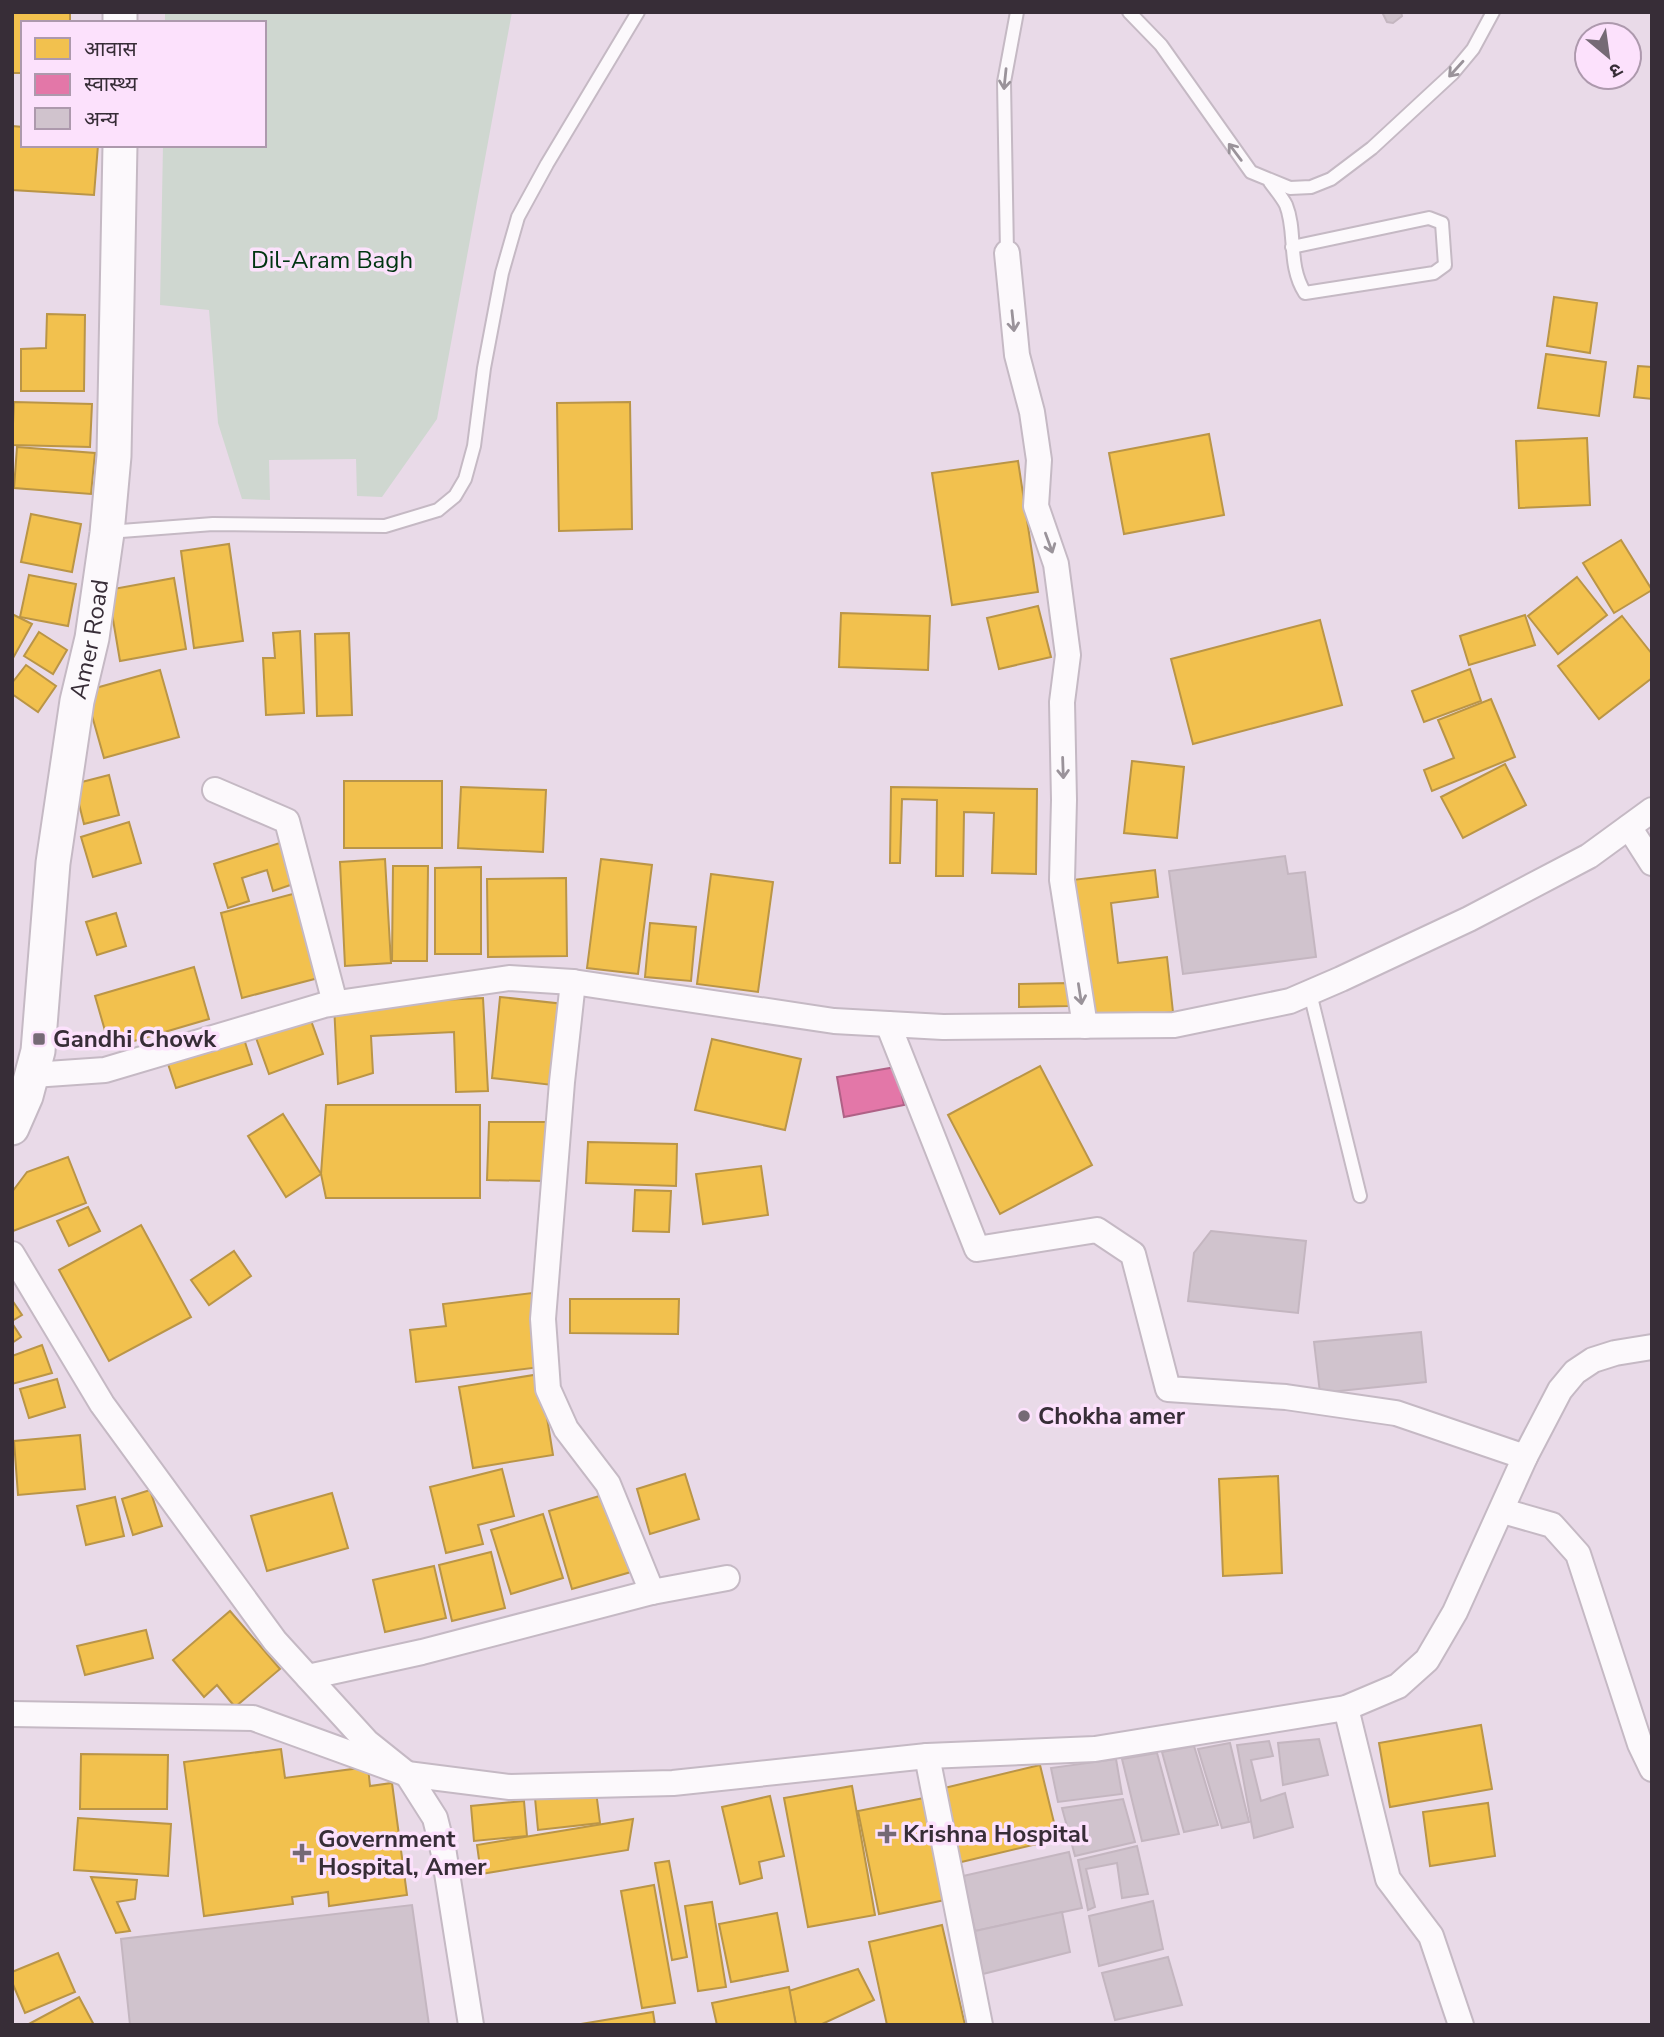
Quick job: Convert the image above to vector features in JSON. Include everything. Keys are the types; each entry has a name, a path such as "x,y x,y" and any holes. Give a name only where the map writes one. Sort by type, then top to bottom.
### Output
{"main road":[{"name":"Amer Road","path":"12,1128 38,1051 53,863 77,701 92,638 107,533 114,456 120,147"}],"street":[{"path":"1007,253 1017,355 1032,412 1039,460 1035,506 1056,564 1068,655 1062,702 1062,880 1085,1026"},
{"path":"215,790 287,821 335,1003"},
{"path":"24,1089 105,1070 335,1003 509,978 573,982 834,1021 943,1027 1174,1025 1290,1001 1310,993 1469,919 1589,856 1652,810"},
{"path":"1629,827 1652,863"},
{"path":"573,982 543,1319 548,1389 566,1429 608,1484 652,1592"},
{"path":"888,1024 977,1249 1097,1230 1133,1254 1168,1389 1286,1396 1396,1413 1525,1457"},
{"path":"12,1254 102,1404 275,1642 367,1742 407,1774 435,1818 444,1854 471,2025"},
{"path":"12,1714 253,1718 407,1774 510,1787 673,1783 927,1756 1095,1749 1346,1708 1398,1686 1427,1660 1455,1612 1503,1511 1525,1457 1560,1390 1575,1372 1604,1356 1652,1347"},
{"path":"1503,1511 1552,1525 1578,1554 1640,1744 1652,1769"},
{"path":"308,1676 422,1653 652,1592 727,1578"},
{"path":"1346,1708 1388,1880 1431,1937 1461,2025"},
{"path":"927,1756 980,2025"}],"lane":[{"path":"107,533 214,524 385,526 438,510 455,496 465,479 474,446 484,368 502,273 518,217 638,12"},
{"path":"1007,253 1004,82 1017,12"},
{"path":"1129,12 1161,46 1251,172 1290,188 1311,187 1331,178 1372,148 1453,73 1473,49 1493,12"},
{"path":"1270,182 1287,206 1292,247 1297,281 1306,293 1434,273 1446,265 1447,253 1442,223 1429,218 1292,247"},
{"path":"1310,993 1360,1196"}],"green space":[{"name":"Dil-Aram Bagh","path":"165,12 512,12 437,419 382,497 357,496 356,459 269,460 270,500 242,499 218,423 209,310 160,305 163,147 266,147 266,21 165,21"}],"building: आवास":[{"path":"12,12 70,12 70,21 21,21 21,73 12,73"},
{"path":"12,126 21,127 21,147 98,147 94,195 12,190"},
{"path":"1554,297 1597,303 1590,353 1547,346"},
{"path":"47,314 85,315 84,391 21,391 21,349 46,348"},
{"path":"1546,354 1606,362 1599,416 1538,408"},
{"path":"1638,366 1652,367 1652,399 1634,397"},
{"path":"14,402 92,404 90,447 12,445"},
{"path":"630,402 632,529 559,531 557,403"},
{"path":"1209,434 1224,515 1124,534 1109,453"},
{"path":"1587,438 1590,505 1519,508 1516,441"},
{"path":"17,447 95,453 91,494 14,488"},
{"path":"1018,461 1038,592 952,605 932,473"},
{"path":"31,514 81,524 72,572 21,562"},
{"path":"1621,540 1652,590 1614,613 1583,563"},
{"path":"229,544 243,641 194,648 181,551"},
{"path":"29,575 76,584 68,626 20,617"},
{"path":"1577,577 1607,615 1558,654 1528,616"},
{"path":"174,578 186,649 120,661 108,590"},
{"path":"1038,606 1051,657 999,669 987,618"},
{"path":"841,613 930,616 928,670 839,667"},
{"path":"12,614 32,624 12,660"},
{"path":"1525,615 1535,645 1469,665 1460,636"},
{"path":"1622,616 1652,654 1652,678 1599,719 1558,666"},
{"path":"1320,620 1342,705 1193,744 1171,659"},
{"path":"300,631 304,713 266,715 263,658 275,658 273,633"},
{"path":"39,632 67,650 53,674 24,656"},
{"path":"349,633 352,715 317,716 315,634"},
{"path":"26,665 56,686 38,712 12,694 12,683"},
{"path":"1470,669 1481,701 1424,722 1412,691"},
{"path":"160,670 179,737 104,758 85,691"},
{"path":"1491,699 1515,757 1432,791 1424,770 1454,758 1438,720"},
{"path":"1132,761 1184,767 1177,838 1124,833"},
{"path":"1505,764 1526,805 1463,838 1441,797"},
{"path":"109,775 119,815 84,824 74,784"},
{"path":"344,781 442,781 442,848 344,848"},
{"path":"461,787 546,790 543,852 458,848"},
{"path":"891,787 1037,789 1036,874 992,873 994,813 964,812 963,876 936,876 937,800 902,799 900,863 890,863"},
{"path":"129,822 141,863 93,877 81,837"},
{"path":"289,840 302,881 273,891 267,870 242,878 249,901 228,908 214,864"},
{"path":"385,859 391,963 345,966 340,862"},
{"path":"601,859 652,865 638,974 587,968"},
{"path":"393,866 428,866 427,961 392,961"},
{"path":"481,867 481,954 435,954 435,868"},
{"path":"1155,870 1158,897 1111,903 1118,963 1167,957 1173,1012 1089,1022 1072,880"},
{"path":"711,874 773,882 758,992 697,984"},
{"path":"566,878 567,956 488,957 487,879"},
{"path":"304,891 326,976 242,998 221,913"},
{"path":"116,913 126,946 97,955 86,922"},
{"path":"650,923 696,927 691,981 645,977"},
{"path":"194,967 209,1019 110,1048 95,996"},
{"path":"1069,983 1069,1006 1019,1007 1019,984"},
{"path":"500,997 564,1004 552,1085 492,1078"},
{"path":"483,998 488,1091 456,1092 454,1032 371,1036 373,1073 338,1084 334,1005"},
{"path":"309,1015 323,1054 269,1074 255,1035"},
{"path":"244,1039 252,1064 176,1088 168,1064"},
{"path":"712,1039 801,1059 785,1130 695,1110"},
{"path":"1040,1066 1092,1165 1000,1214 948,1115"},
{"path":"326,1105 480,1105 480,1198 326,1198 321,1174"},
{"path":"283,1114 321,1174 286,1197 248,1136"},
{"path":"489,1122 546,1122 545,1181 487,1180"},
{"path":"588,1142 677,1144 676,1186 586,1183"},
{"path":"68,1157 86,1203 13,1231 12,1192 27,1172"},
{"path":"761,1166 768,1215 703,1224 696,1174"},
{"path":"635,1190 671,1191 669,1232 633,1231"},
{"path":"88,1207 100,1231 69,1246 57,1221"},
{"path":"141,1225 191,1317 109,1361 59,1270"},
{"path":"234,1251 251,1276 209,1305 191,1280"},
{"path":"532,1293 541,1367 416,1382 410,1330 446,1326 443,1304"},
{"path":"570,1299 679,1299 678,1334 570,1333"},
{"path":"12,1300 22,1315 12,1321"},
{"path":"12,1323 21,1337 12,1343"},
{"path":"42,1345 52,1373 12,1384 12,1356"},
{"path":"540,1374 553,1455 473,1468 459,1387"},
{"path":"57,1379 65,1407 29,1418 20,1389"},
{"path":"80,1435 85,1489 18,1495 14,1441"},
{"path":"502,1469 514,1516 478,1525 483,1544 446,1553 430,1487"},
{"path":"685,1474 699,1519 650,1534 637,1489"},
{"path":"1278,1476 1282,1573 1223,1576 1219,1479"},
{"path":"150,1490 162,1526 133,1535 122,1499"},
{"path":"332,1493 348,1548 267,1571 251,1516"},
{"path":"606,1494 631,1572 572,1589 549,1511"},
{"path":"115,1497 124,1536 86,1545 77,1506"},
{"path":"543,1514 563,1578 511,1594 491,1530"},
{"path":"491,1552 505,1608 452,1621 439,1565"},
{"path":"434,1566 446,1618 385,1632 373,1580"},
{"path":"230,1611 280,1669 235,1707 217,1685 204,1697 173,1660"},
{"path":"146,1630 153,1658 85,1675 77,1646"},
{"path":"1481,1725 1492,1789 1390,1807 1379,1743"},
{"path":"281,1749 285,1778 368,1767 370,1786 392,1783 407,1895 329,1906 328,1892 292,1897 293,1904 204,1916 184,1762"},
{"path":"81,1754 168,1755 167,1809 80,1809"},
{"path":"1040,1765 1058,1839 953,1864 936,1790"},
{"path":"852,1786 875,1915 808,1927 784,1798"},
{"path":"596,1791 600,1823 538,1830 535,1798"},
{"path":"770,1796 784,1856 759,1862 762,1878 740,1884 722,1807"},
{"path":"924,1798 945,1900 879,1914 858,1811"},
{"path":"524,1801 527,1836 474,1841 471,1806"},
{"path":"1488,1803 1495,1856 1430,1866 1423,1812"},
{"path":"78,1818 171,1824 168,1876 74,1870"},
{"path":"633,1819 628,1850 481,1874 477,1845"},
{"path":"669,1861 687,1957 672,1960 655,1863"},
{"path":"91,1877 137,1880 135,1899 117,1902 130,1931 116,1933"},
{"path":"654,1885 675,2003 642,2008 621,1891"},
{"path":"712,1902 726,1987 698,1991 685,1906"},
{"path":"777,1913 788,1971 731,1982 719,1924"},
{"path":"942,1925 965,2025 887,2025 869,1942"},
{"path":"58,1953 75,1992 25,2013 12,1982 12,1972"},
{"path":"858,1969 874,2000 820,2025 796,2025 789,1991"},
{"path":"789,1987 796,2025 717,2025 712,2003"},
{"path":"79,1997 94,2025 27,2025"},
{"path":"653,2012 655,2025 575,2025"}],"building: स्वास्थ्य":[{"path":"896,1067 904,1105 844,1117 837,1077"}],"building: अन्य":[{"path":"1382,12 1401,12 1402,16 1393,23 1387,22"},
{"path":"1285,856 1288,874 1305,872 1316,957 1183,974 1169,871"},
{"path":"1211,1231 1306,1241 1298,1313 1188,1301 1194,1253"},
{"path":"1421,1332 1426,1382 1320,1393 1314,1342"},
{"path":"1319,1739 1328,1775 1283,1785 1278,1743"},
{"path":"1269,1741 1273,1756 1251,1760 1261,1801 1285,1793 1293,1827 1254,1838 1237,1745"},
{"path":"1230,1743 1249,1822 1222,1828 1198,1749"},
{"path":"1194,1746 1218,1825 1184,1832 1162,1752"},
{"path":"1157,1753 1179,1834 1142,1841 1122,1759"},
{"path":"1116,1759 1122,1794 1058,1802 1051,1768"},
{"path":"1123,1799 1135,1842 1075,1856 1062,1808"},
{"path":"1137,1846 1148,1894 1122,1898 1117,1863 1086,1869 1095,1907 1088,1910 1078,1860"},
{"path":"1069,1852 1082,1908 975,1931 963,1876"},
{"path":"1153,1901 1163,1949 1099,1966 1089,1916"},
{"path":"412,1905 429,2025 130,2025 121,1939"},
{"path":"1062,1912 1070,1952 983,1974 975,1931"},
{"path":"1168,1957 1182,2005 1115,2020 1102,1973"}],"place":[{"name":"Gandhi Chowk","path":"39,1039"},
{"name":"Chokha amer","path":"1024,1416"},
{"name":"Krishna Hospital","path":"887,1834"},
{"name":"Government Hospital, Amer","path":"302,1853"}]}
